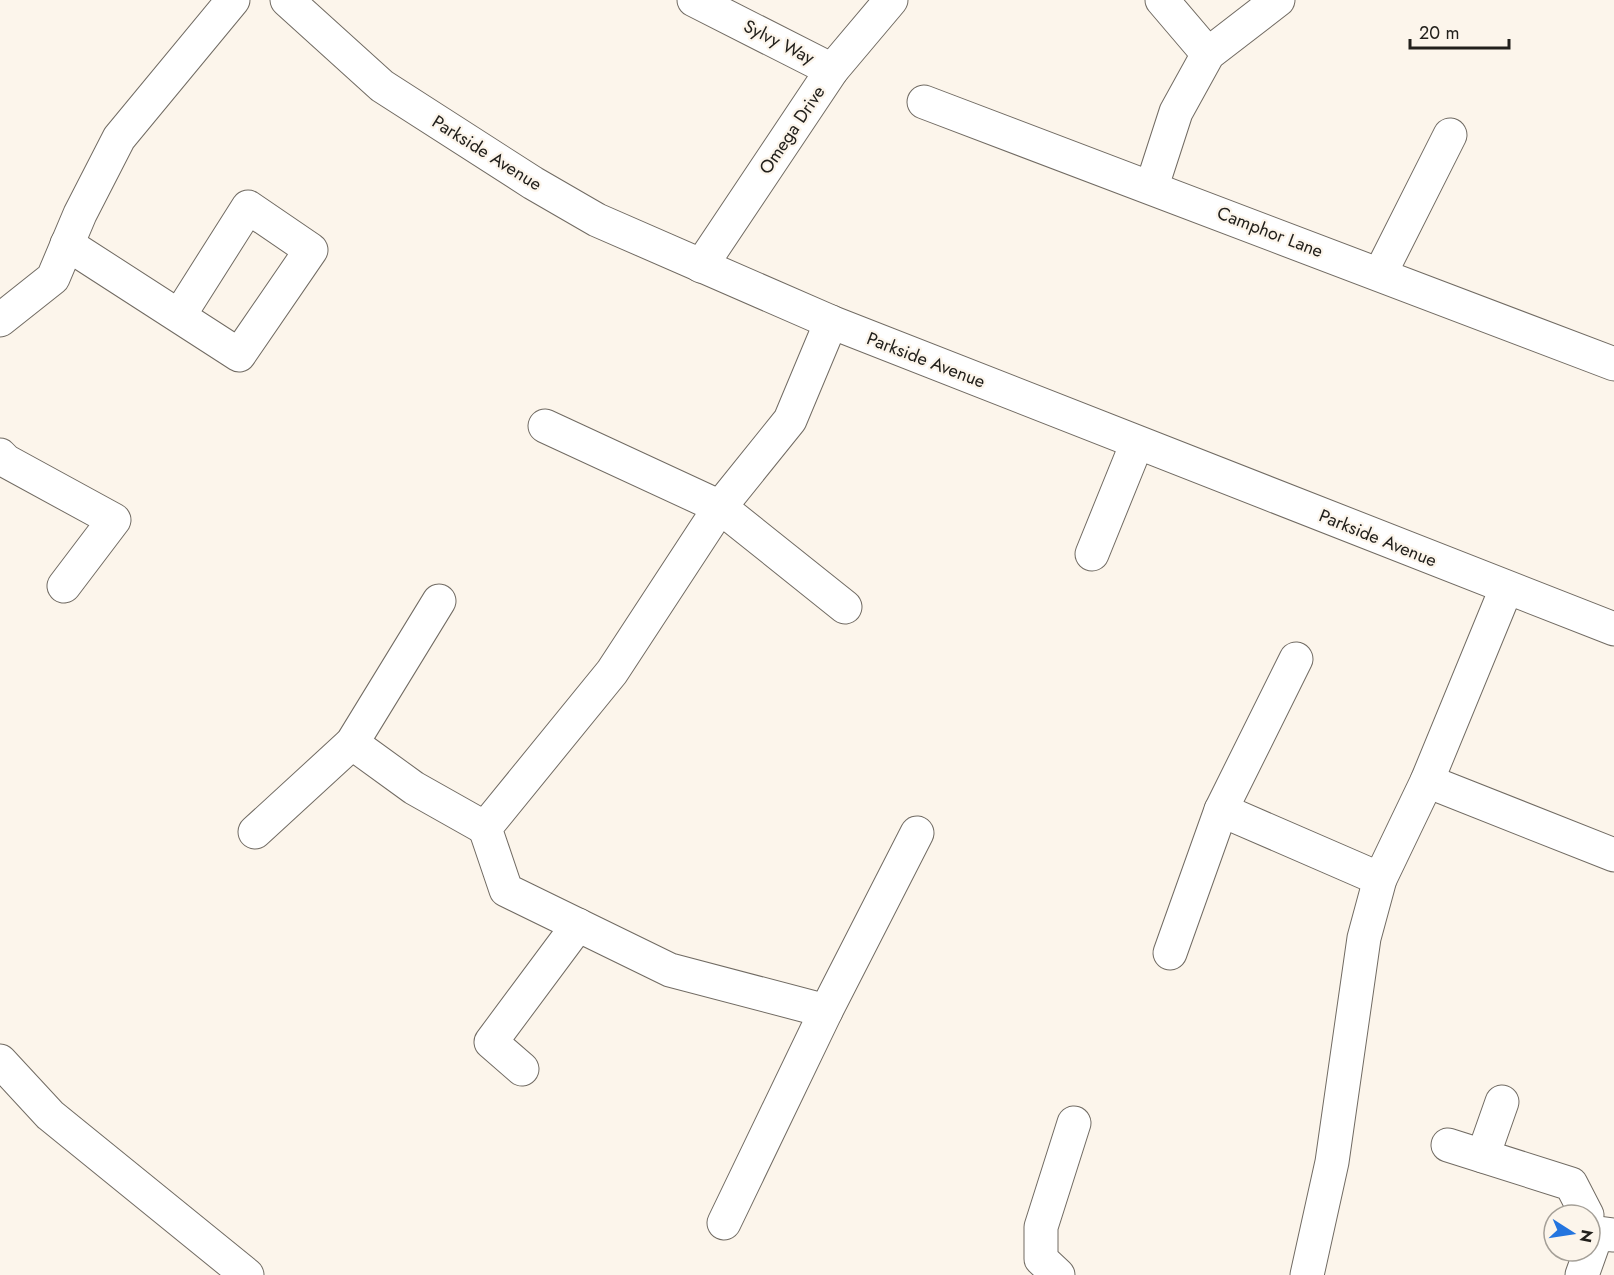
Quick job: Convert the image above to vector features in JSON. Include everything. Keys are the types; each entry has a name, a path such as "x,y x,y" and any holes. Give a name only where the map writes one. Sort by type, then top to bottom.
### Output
{"main road":[{"path":"0,320 52,278 119,138 233,0"},
{"name":"Parkside Avenue","path":"287,0 382,86 513,171 597,220 831,322 1506,589 1614,629"},
{"name":"Sylvy Way","path":"694,0 832,70"},
{"name":"Omega Drive","path":"701,266 832,70 891,0"},
{"path":"1162,0 1208,54"},
{"path":"1152,186 1176,112 1208,54 1278,0"},
{"name":"Camphor Lane","path":"924,102 1152,186 1614,364"},
{"path":"1380,274 1450,135"},
{"path":"67,244 179,316"},
{"path":"485,828 612,672 720,507 790,420 831,322"},
{"path":"545,426 720,507 845,607"},
{"path":"1092,554 1137,443"},
{"path":"0,455 6,461 114,520 64,586"},
{"path":"1307,1275 1332,1162 1364,938 1380,879 1427,781 1506,589"},
{"path":"255,832 352,743 439,601"},
{"path":"1170,953 1221,810 1296,658"},
{"path":"352,743 414,788 485,828 506,890 670,970 826,1011"},
{"path":"1427,781 1614,855"},
{"path":"1221,810 1380,879"},
{"path":"724,1223 826,1011 917,833"},
{"path":"522,1069 491,1042 578,925"},
{"path":"0,1061 50,1115 247,1275"},
{"path":"1483,1156 1502,1102"},
{"path":"1058,1275 1041,1259 1041,1227 1074,1123"},
{"path":"1448,1145 1571,1184 1583,1203"}]}
